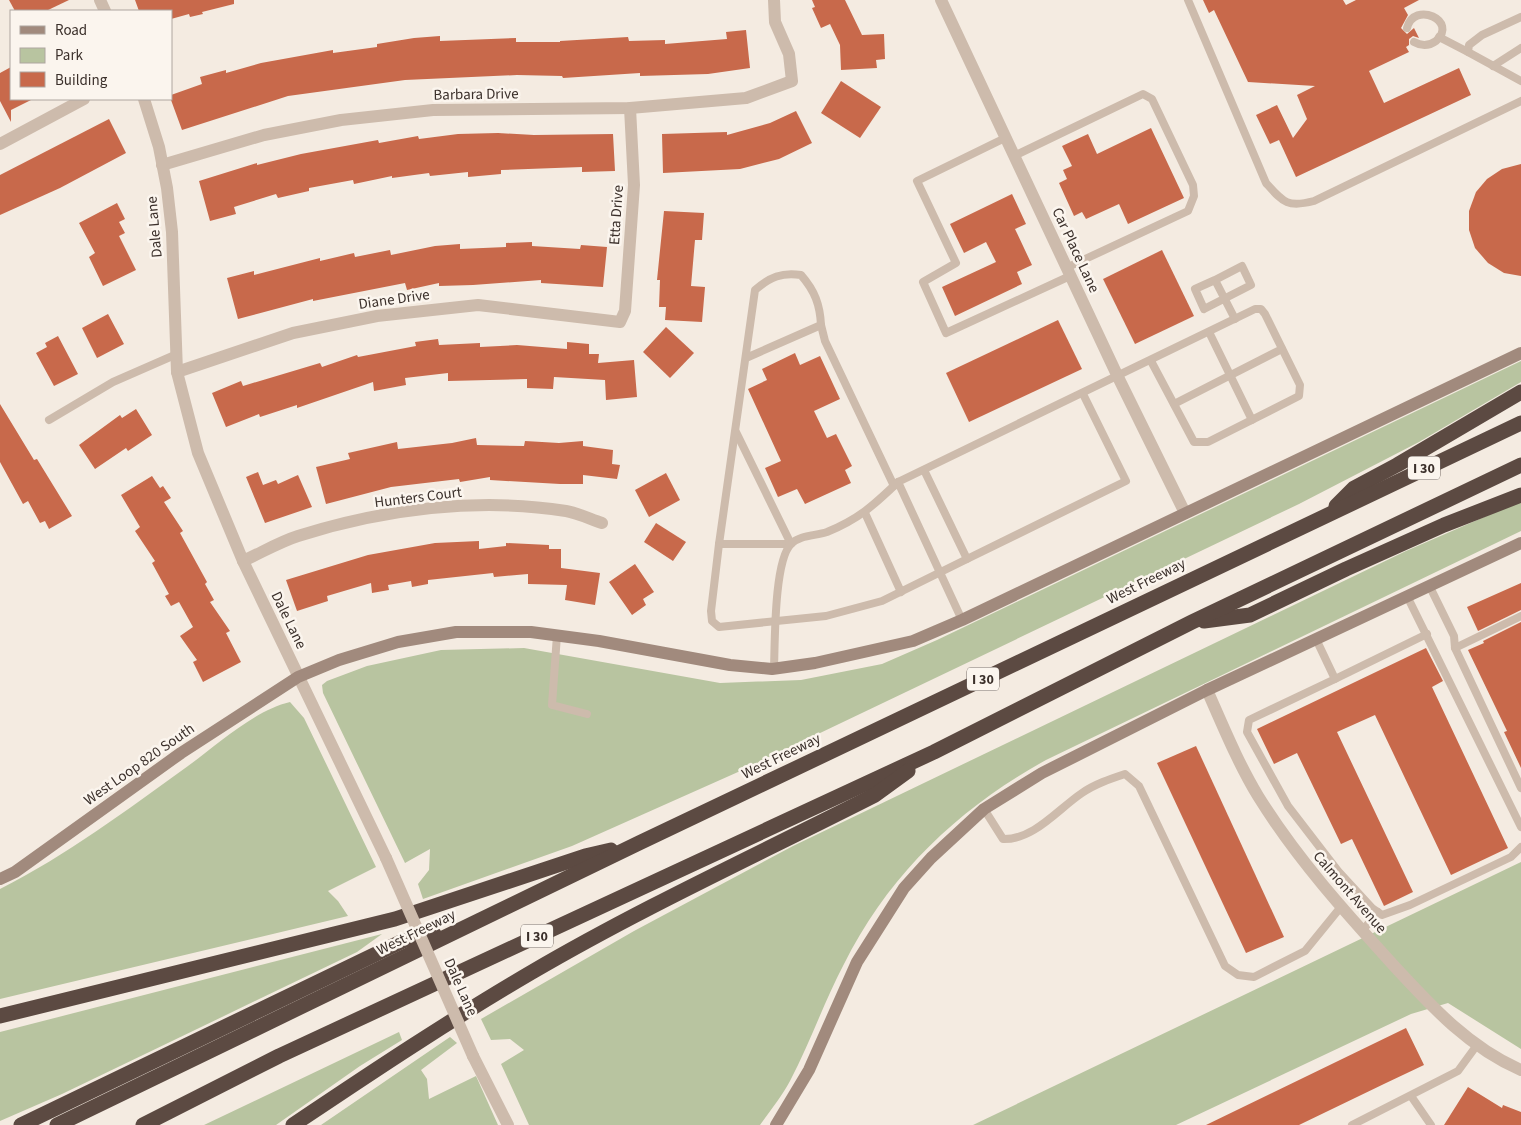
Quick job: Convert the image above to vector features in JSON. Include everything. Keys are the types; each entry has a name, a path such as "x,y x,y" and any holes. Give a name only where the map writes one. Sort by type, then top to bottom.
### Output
{"highway":[{"path":"1328,514 1354,488 1521,392"},
{"name":"West Freeway","path":"57,1125 639,843 1521,423"},
{"name":"I 30","path":"143,1125 288,1052 934,752 1192,622 1521,465"},
{"path":"1192,622 1250,616 1346,568 1444,525 1521,495"},
{"path":"293,1125 397,1055 533,972 631,918 875,795 934,752"},
{"path":"0,1016 395,919 585,856 639,843"},
{"path":"21,1125 403,941 463,929"}],"main road":[{"path":"298,677 339,660 398,642 447,633 531,632 730,665 774,668 815,663 913,641 962,620 1521,353"},
{"path":"776,1125 810,1070 857,962 904,888 931,858 984,809 1042,772 1207,690 1521,543"},
{"name":"West Loop 820 South","path":"0,879 15,872 181,753 298,677"}],"street":[{"name":"Barbara Drive","path":"162,165 264,135 341,120 433,110 630,108 746,98 792,81 789,54 775,22 774,0"},
{"name":"Car Place Lane","path":"941,0 1068,272 1185,513"},
{"path":"0,144 82,100"},
{"name":"Dale Lane","path":"144,100 162,165 172,232 177,372 198,453 243,561 386,858 474,1056 508,1125"},
{"name":"Etta Drive","path":"620,322 625,311 634,185 630,108"},
{"name":"Diane Drive","path":"177,372 293,333 377,316 478,305 620,322"},
{"name":"Hunters Court","path":"243,561 296,536 344,524 430,508 507,505 568,512 602,523"},
{"name":"Calmont Avenue","path":"1207,690 1258,795 1294,851 1340,908 1434,1009 1477,1046 1492,1056 1521,1070"}],"lane":[{"path":"1188,0 1266,183 1282,201 1296,206 1314,201 1521,101"},
{"path":"1406,28 1411,16 1421,10 1433,12 1440,20 1441,32 1439,37 1430,44 1414,42"},
{"path":"1468,52 1469,45 1482,35 1521,17"},
{"path":"1439,37 1521,82"},
{"path":"1493,66 1521,48"},
{"path":"1005,138 917,181 956,263 923,282 946,333 1188,211 1194,196 1193,184 1152,98 1144,94 1014,156"},
{"path":"1242,266 1251,286 1204,309 1195,289 1215,280 1242,266"},
{"path":"962,620 938,572 826,341 814,290 801,275 786,272 768,280 755,290 711,611 712,621 719,627 826,616 882,601 938,572 1126,480 1082,394"},
{"path":"1215,280 1236,318"},
{"path":"719,544 791,544 807,536 825,532 865,513 896,484 1255,309 1261,309 1282,349 1300,385 1299,396 1208,442 1200,444 1194,442 1151,361"},
{"path":"746,358 822,326"},
{"path":"1209,332 1252,420"},
{"path":"1174,404 1282,349"},
{"path":"49,420 113,382 177,354"},
{"path":"736,432 791,544"},
{"path":"924,470 967,559"},
{"path":"865,513 901,592"},
{"path":"774,668 775,620 783,557 791,544"},
{"path":"1429,585 1454,636 1455,648 1521,788"},
{"path":"1407,596 1521,827"},
{"path":"1455,648 1521,616"},
{"path":"1426,634 1249,720 1247,732 1288,806 1338,870 1382,915 1410,905 1511,858 1521,847"},
{"path":"557,635 552,705 587,714"},
{"path":"1316,639 1335,679"},
{"path":"984,809 1003,839 1016,839 1046,821 1082,792 1105,780 1125,774 1139,786 1225,966 1238,975 1254,977 1305,951 1340,908"},
{"path":"1362,931 1378,912"},
{"path":"1352,1125 1458,1071 1477,1046"},
{"path":"1411,1096 1431,1125"}],"green space":[{"path":"1521,361 1521,382 1419,442 1299,504 747,768 572,846 423,899 418,884 429,870 430,849 405,863 323,693 322,685 327,681 367,666 441,650 524,648 720,683 801,680 882,664 937,640"},
{"path":"1521,501 1521,531 1046,760 984,799 929,846 882,901 862,931 844,964 790,1081 760,1125 529,1125 501,1064 524,1050 510,1039 491,1040 481,1019 634,931 793,846 1406,551"},
{"path":"290,702 304,718 376,867 328,891 338,901 348,916 0,999 0,889 49,862 96,831 250,720 263,712"},
{"path":"1521,862 1521,1049 1448,1003 1411,1014 1176,1125 973,1125"},
{"path":"382,934 357,952 62,1094 0,1121 0,1032"},
{"path":"399,1032 402,1040 360,1066 276,1125 204,1125"},
{"path":"450,1037 457,1043 421,1070 427,1079 429,1099 476,1076 498,1125 321,1125"}],"building":[{"path":"9,0 69,0 48,10 14,10"},
{"path":"135,0 234,0 234,4 190,17 189,14 172,19 172,10 139,10"},
{"path":"812,0 845,0 862,35 884,34 885,59 876,60 877,68 841,70 840,45 830,24 821,28 812,8 815,7"},
{"path":"1203,0 1343,0 1346,5 1356,0 1419,0 1404,8 1408,15 1401,28 1407,34 1414,28 1419,38 1413,36 1409,39 1409,45 1406,47 1409,52 1369,71 1384,103 1459,68 1471,95 1296,177 1279,140 1270,144 1256,115 1277,105 1293,138 1307,119 1297,95 1315,86 1248,82 1214,10 1209,13"},
{"path":"746,30 750,68 708,74 640,76 640,73 563,78 562,76 517,75 405,80 288,96 182,130 171,100 172,95 202,84 200,77 226,70 226,73 261,63 333,50 333,53 377,47 377,44 414,38 440,36 440,41 516,38 516,42 560,42 628,37 629,41 665,40 665,44 727,39 726,32"},
{"path":"10,68 10,100 31,100 11,110 11,122 0,101 0,73"},
{"path":"841,81 881,107 860,138 821,113"},
{"path":"796,111 812,143 779,159 740,169 663,173 662,134 727,132 727,135 770,123"},
{"path":"109,119 126,153 60,188 0,215 0,175"},
{"path":"1151,128 1184,198 1128,224 1119,204 1086,219 1082,212 1074,216 1059,183 1067,179 1063,170 1072,166 1062,146 1088,134 1097,154"},
{"path":"498,133 534,135 613,134 615,171 582,172 582,167 501,170 501,174 468,177 468,172 430,176 429,173 392,178 392,176 354,184 353,180 309,188 309,191 278,198 276,194 234,207 236,214 210,221 199,181 257,163 257,165 301,154 378,140 379,143 418,136 419,139 458,134"},
{"path":"1521,164 1521,276 1504,273 1488,263 1475,248 1469,230 1469,211 1476,192 1487,179 1502,169"},
{"path":"1012,194 1026,224 1015,229 1032,265 1017,272 1022,284 955,316 942,287 996,262 986,242 964,253 950,224"},
{"path":"117,203 125,219 119,222 125,233 119,236 136,270 103,286 89,257 95,253 79,223"},
{"path":"664,211 704,213 702,240 695,240 691,286 705,287 702,322 665,320 666,307 659,307 660,280 657,280"},
{"path":"532,242 532,246 580,249 581,245 607,247 603,287 541,283 541,280 439,286 439,283 407,290 405,283 313,301 313,299 238,319 227,278 254,271 254,275 320,258 320,261 354,253 355,257 390,250 391,255 435,246 460,244 460,249 506,247 506,243"},
{"path":"1162,250 1194,316 1135,344 1103,279"},
{"path":"108,314 124,344 97,358 82,328"},
{"path":"1058,320 1082,369 969,422 946,373"},
{"path":"666,327 694,353 670,378 643,352"},
{"path":"58,336 78,374 54,386 36,353 47,347 45,343"},
{"path":"438,339 439,345 480,343 480,347 517,345 567,349 567,342 589,344 589,354 599,354 598,363 634,360 637,397 606,400 605,380 554,377 553,389 527,388 527,379 448,381 448,373 405,378 406,385 374,391 373,382 297,408 297,405 260,417 259,414 226,427 212,393 241,381 243,386 320,363 322,367 357,355 358,357 416,346 415,342"},
{"path":"795,353 800,365 820,356 840,399 814,411 827,438 836,434 852,466 845,470 851,483 805,504 797,489 778,497 765,468 781,461 748,389 767,380 762,369"},
{"path":"0,404 34,460 37,459 72,516 49,529 45,521 40,523 28,501 23,504 0,462"},
{"path":"136,409 152,435 128,451 126,448 95,469 79,445 120,415 122,418"},
{"path":"476,438 477,445 524,446 525,441 559,443 583,441 583,446 613,450 612,464 620,465 617,479 583,475 583,484 560,484 490,480 490,477 460,482 459,479 391,487 326,504 316,467 350,459 348,453 397,442 398,449 452,443"},
{"path":"258,472 263,485 276,480 278,484 298,475 312,507 265,523 246,477"},
{"path":"666,473 680,500 649,517 635,490"},
{"path":"152,476 160,488 163,486 171,498 164,502 183,531 180,533 207,582 205,584 214,600 210,602 230,631 226,633 241,662 203,682 193,662 197,660 180,636 193,627 179,602 171,606 165,596 169,594 152,563 155,561 135,531 140,527 121,495"},
{"path":"656,523 686,542 673,561 644,542"},
{"path":"479,541 479,549 506,546 506,543 549,545 549,549 561,549 561,568 600,573 595,605 565,600 567,585 528,584 528,574 494,577 493,573 428,580 428,584 412,587 411,581 388,585 389,590 372,593 371,583 327,596 328,601 297,611 286,580 368,555 435,543"},
{"path":"635,564 654,592 643,599 646,605 632,615 609,582"},
{"path":"1521,583 1521,610 1478,631 1467,607"},
{"path":"1521,622 1521,768 1504,732 1507,731 1468,650"},
{"path":"1426,648 1443,681 1432,687 1508,848 1451,875 1375,715 1337,732 1413,892 1384,906 1352,839 1341,844 1297,753 1274,764 1257,729"},
{"path":"1196,746 1284,937 1246,953 1157,763"},
{"path":"1406,1028 1424,1065 1299,1125 1206,1125"},
{"path":"1468,1087 1502,1108 1503,1105 1521,1112 1521,1125 1444,1125"}]}
